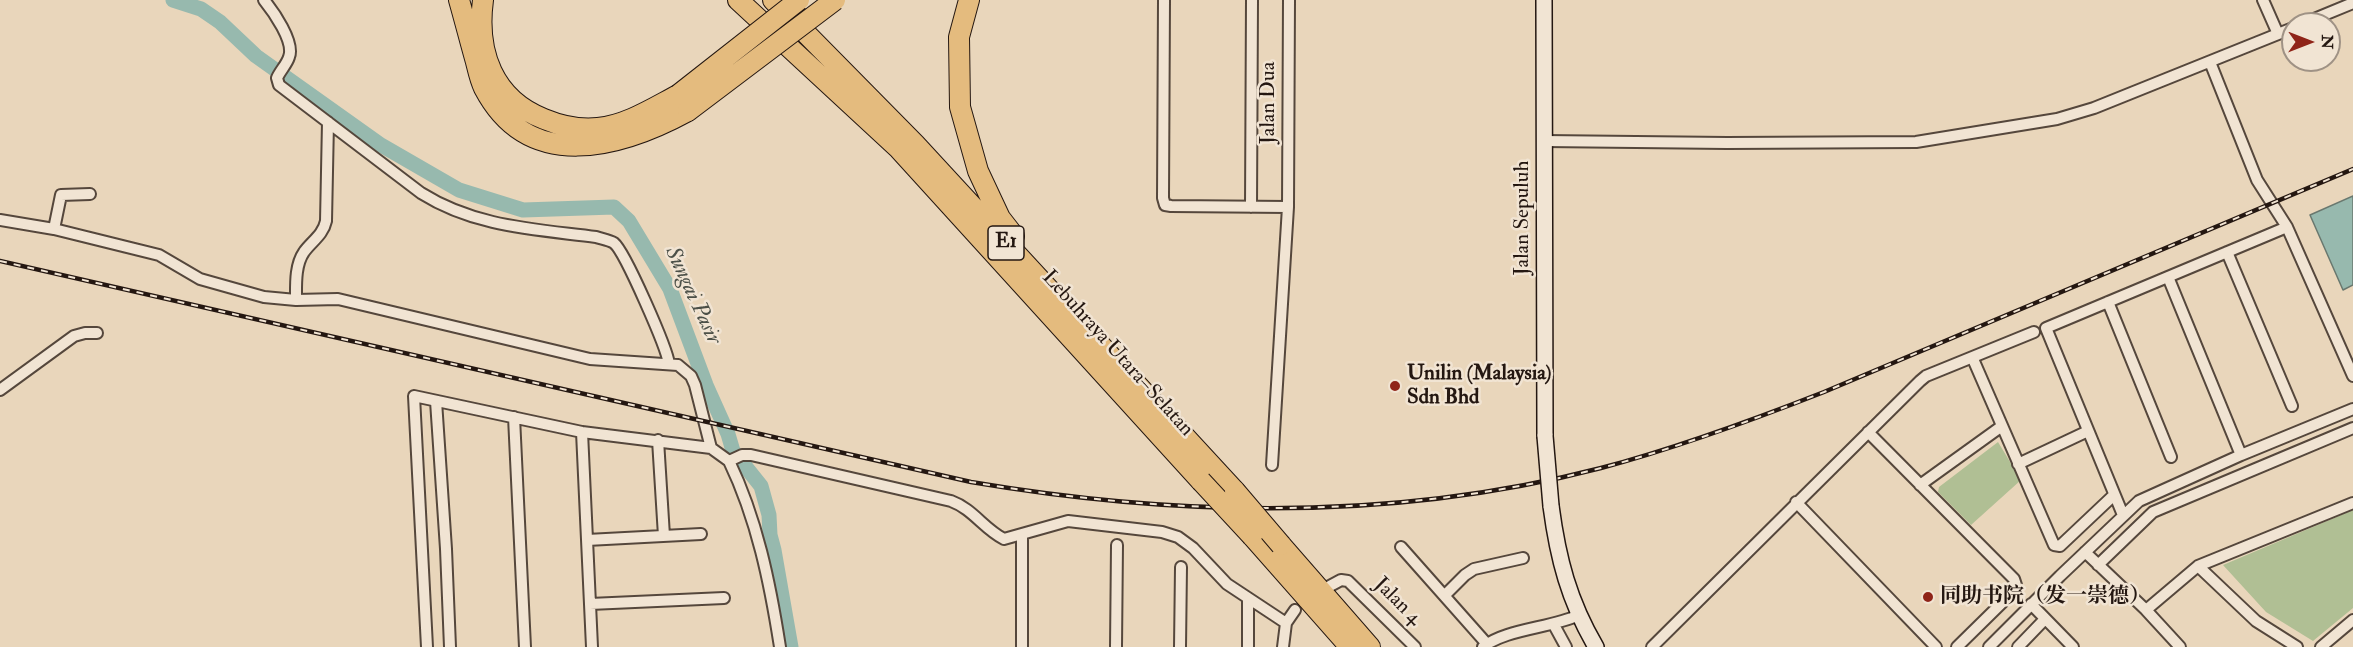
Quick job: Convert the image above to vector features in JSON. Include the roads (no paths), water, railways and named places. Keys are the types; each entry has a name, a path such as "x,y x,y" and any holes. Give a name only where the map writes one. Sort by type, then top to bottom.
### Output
{"highway":[{"path":"459,0 483,86 496,107 507,119 545,142 584,147 606,144 648,132 799,0"},
{"path":"483,0 481,32 484,53 496,80 509,98 533,115 575,128 598,128 619,124 683,103 835,0"},
{"name":"Lebuhraya Utara–Selatan","path":"738,0 899,149 1252,536 1350,647"},
{"name":"Lebuhraya Utara–Selatan","path":"772,0 915,144 1228,484 1370,647"},
{"path":"969,0 959,37 960,107 978,171 1000,218 1044,273 1177,422 1228,484"}],"main road":[{"name":"Jalan Sepuluh","path":"1544,0 1543,364 1545,436 1551,506 1562,567 1579,615 1596,647"}],"street":[{"path":"264,0 280,23 288,41 289,57 277,78 279,85 420,193 459,214 484,221 596,237 613,243 620,249 632,270 669,363"},
{"path":"1164,0 1163,198 1165,205 1288,207"},
{"path":"1251,207 1252,0"},
{"name":"Jalan Dua","path":"1272,465 1288,207 1289,0"},
{"path":"2263,0 2278,34"},
{"path":"2331,12 2353,3"},
{"path":"1544,141 1916,142 2057,119 2094,108 2281,33"},
{"path":"2210,62 2257,180 2287,227 2353,376"},
{"path":"296,300 299,262 304,252 321,233 326,221 328,122"},
{"path":"54,230 61,195 90,194"},
{"path":"0,220 54,230 159,255 206,282 264,297 296,300 338,299 596,360 669,363 685,369 691,376 711,448"},
{"path":"2123,516 2046,328 2287,227"},
{"path":"2227,252 2292,406"},
{"path":"2168,277 2241,455"},
{"path":"2108,302 2171,457"},
{"path":"1652,647 1796,502 1926,376 2034,332"},
{"path":"0,390 74,336 97,333"},
{"path":"1973,358 2054,545 2061,546 2114,495"},
{"path":"428,647 414,396 582,432 711,448 735,458 762,458 951,501 971,511 998,536 1004,538 1068,521 1162,532 1178,537 1193,548 1227,584 1248,598 1293,616 1283,647"},
{"path":"436,401 450,647"},
{"path":"1989,647 2139,501 2241,455 2353,409"},
{"path":"514,417 525,647"},
{"path":"1920,485 2002,426"},
{"path":"2098,565 2147,516 2353,428"},
{"path":"2018,464 2088,431"},
{"path":"582,432 592,647"},
{"path":"1868,432 2014,579 2015,590 1957,647"},
{"path":"658,440 664,536"},
{"path":"735,458 771,596 780,647"},
{"path":"1796,502 1936,647"},
{"path":"2146,610 2198,566 2353,503"},
{"path":"587,540 701,534"},
{"path":"1022,535 1022,647"},
{"path":"1116,647 1117,545"},
{"path":"1401,547 1445,595 1485,645 1506,636 1554,625 1579,615"},
{"path":"2085,552 2181,647"},
{"path":"1445,595 1474,569 1523,558"},
{"path":"2198,566 2256,621 2297,647"},
{"path":"1180,647 1181,567"},
{"name":"Jalan 4","path":"1331,587 1343,579 1351,584 1415,647"},
{"path":"590,604 724,598"},
{"path":"1248,598 1248,647"},
{"path":"2031,604 2073,647"},
{"path":"2018,647 2045,619"},
{"path":"2321,647 2353,620"},
{"path":"1554,625 1566,647"}],"water":[{"path":"2353,196 2353,285 2343,290 2310,215"}],"waterway":[{"name":"Sungai Pasir","path":"173,0 201,9 220,22 256,56 381,145 459,190 523,210 614,207 629,221 670,289 733,451 761,486 769,515 770,535 791,647"}],"railway":[{"path":"0,261 971,482 1049,494 1207,507 1287,508 1366,505 1445,497 1524,485 1601,468 1658,452 1824,392 2353,169"}],"place":[{"name":"Unilin (Malaysia) Sdn Bhd","path":"1395,386"},
{"name":"同助书院（发一崇德）","path":"1928,597"}]}
